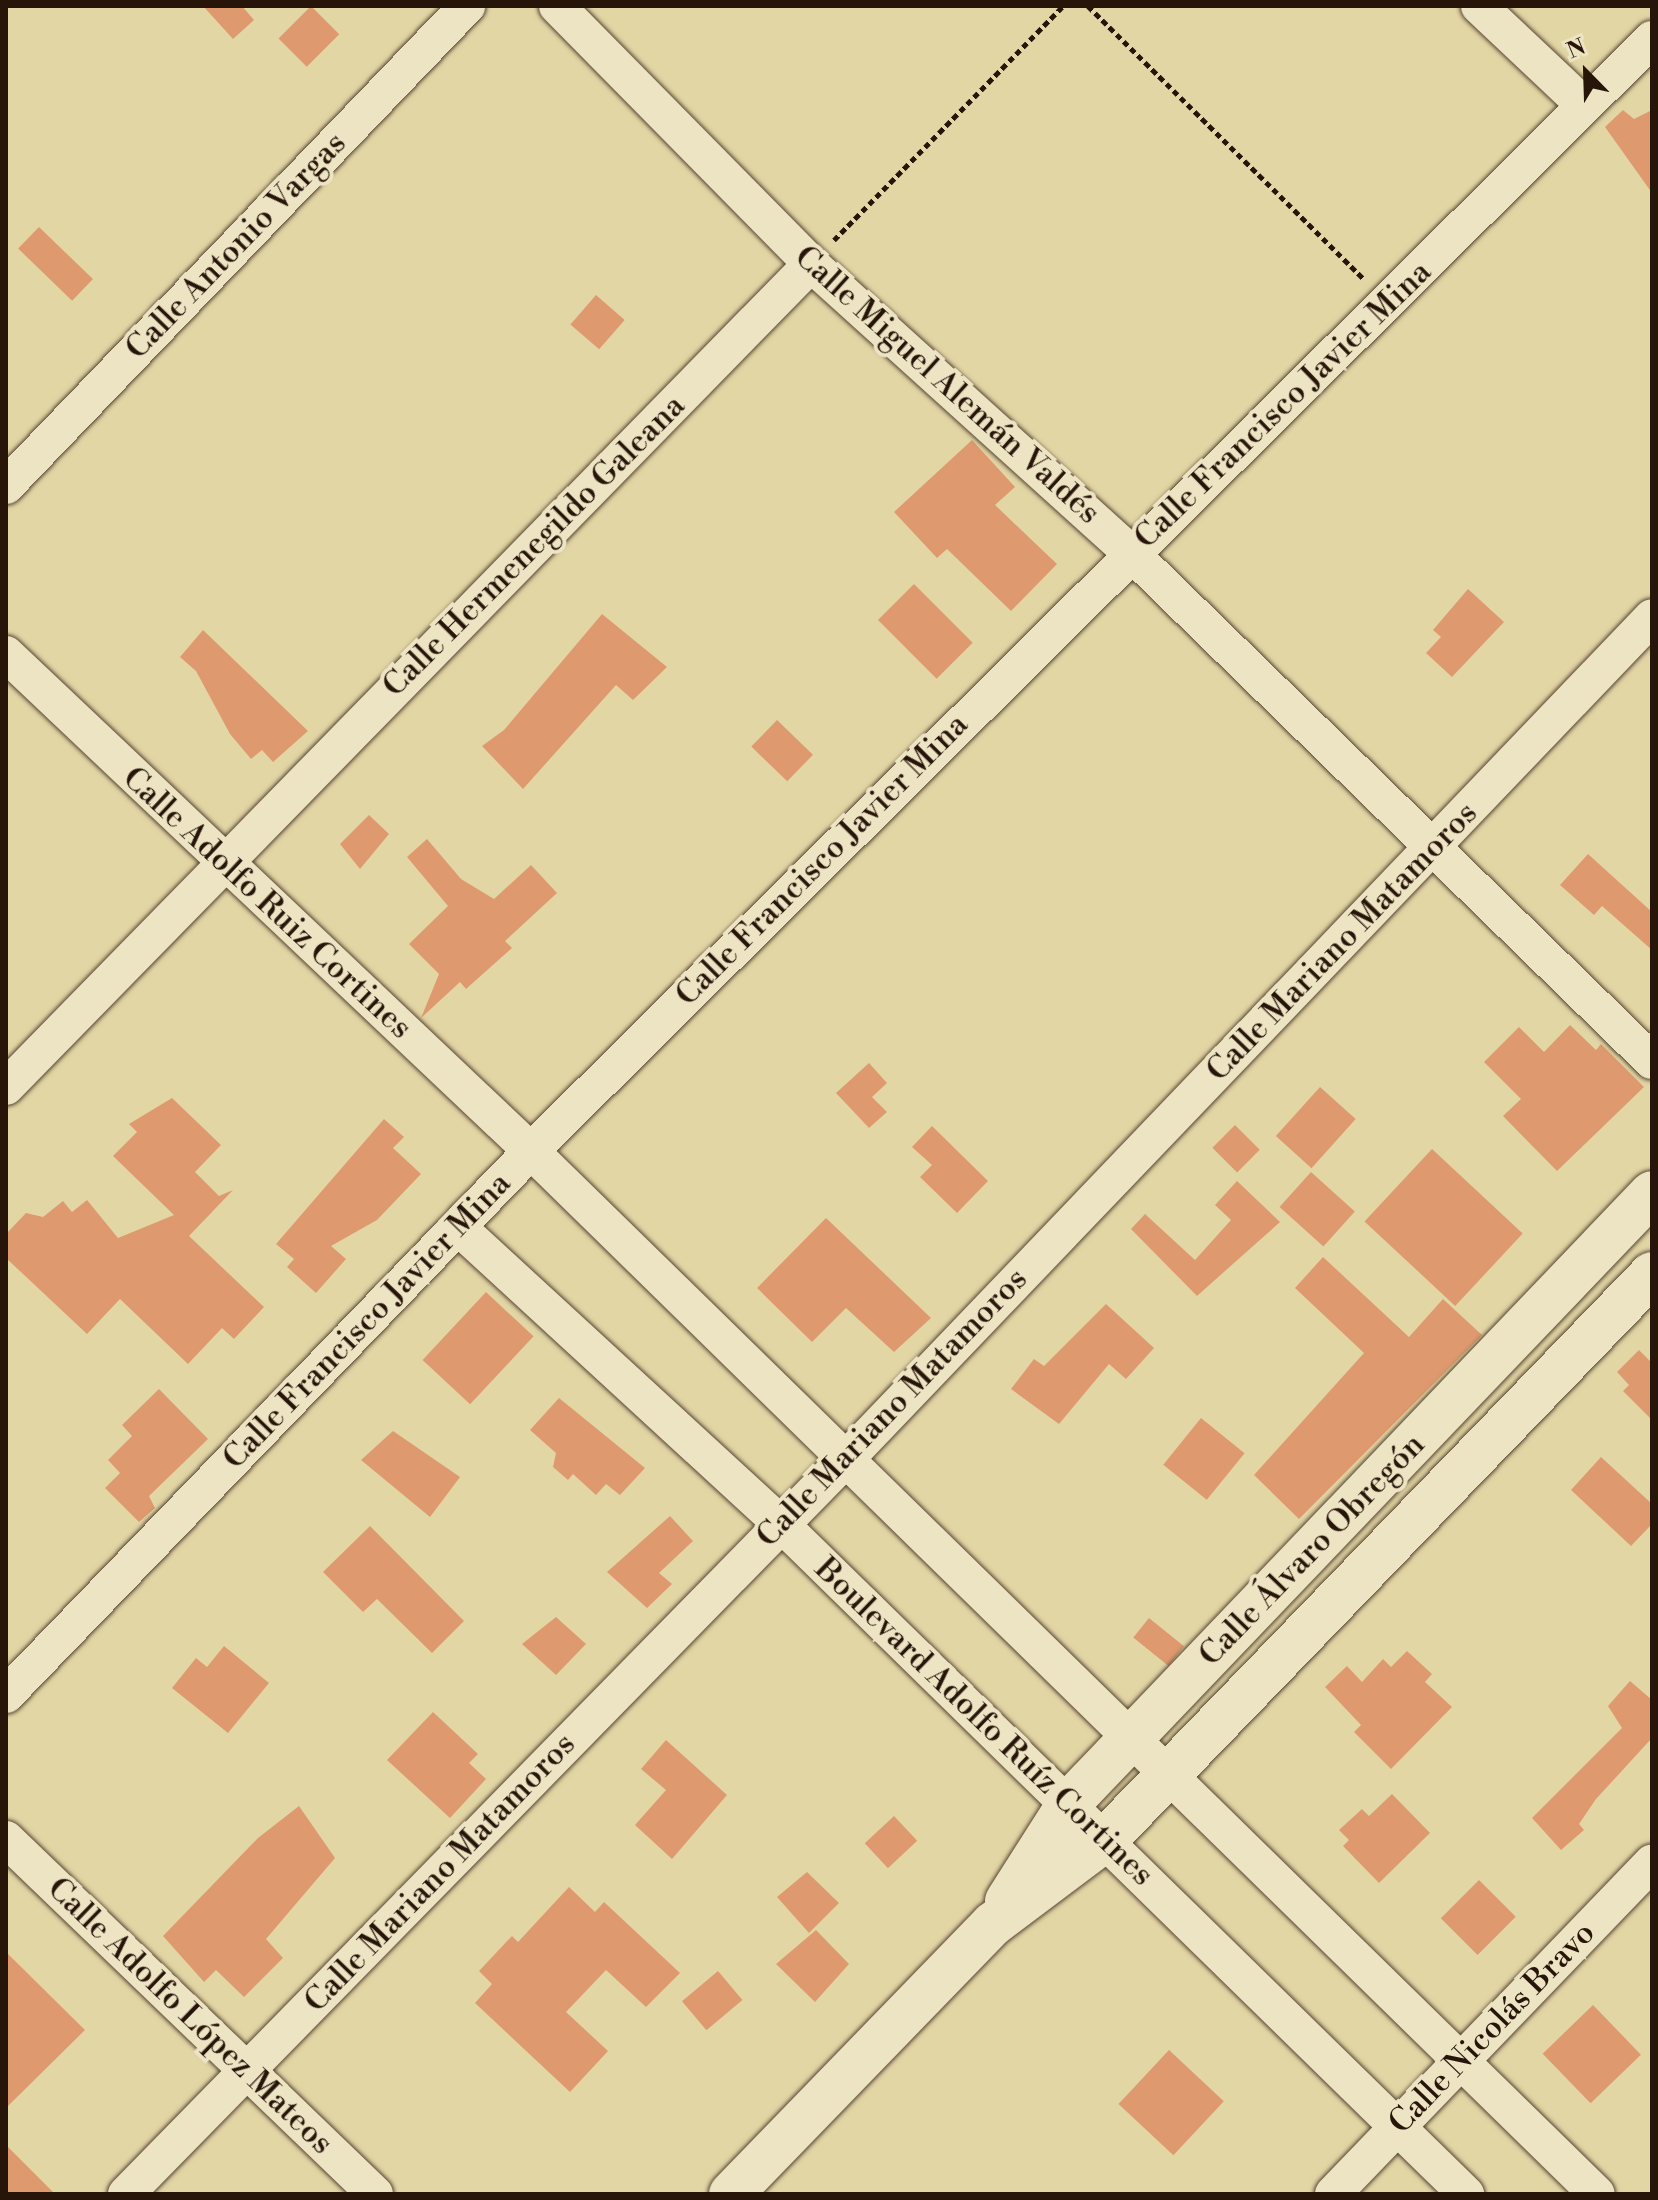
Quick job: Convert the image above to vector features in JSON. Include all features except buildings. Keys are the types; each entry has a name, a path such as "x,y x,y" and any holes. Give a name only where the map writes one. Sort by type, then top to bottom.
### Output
{"street":[{"name":"Calle Antonio Vargas","path":"6,486 467,6"},
{"name":"Calle Miguel Alemán Valdés","path":"557,6 811,264 1130,552 1652,1061"},
{"path":"1479,6 1584,105"},
{"name":"Calle Francisco Javier Mina","path":"6,1695 531,1151 1130,552 1390,305 1652,39"},
{"name":"Calle Hermenegildo Galeana","path":"6,1087 811,264"},
{"name":"Calle Mariano Matamoros","path":"126,2194 847,1458 1652,617"},
{"name":"Calle Adolfo Ruiz Cortines","path":"6,654 222,863 531,1151 1134,1736"},
{"name":"Calle Álvaro Obregón","path":"993,1924 1070,1802 1652,1193"},
{"name":"Boulevard Adolfo Ruíz Cortines","path":"458,1227 780,1523 1070,1802 1466,2194"},
{"name":"Calle Álvaro Obregón","path":"731,2194 993,1924 1105,1840 1652,1274"},
{"path":"1134,1736 1597,2194"},
{"name":"Calle Adolfo López Mateos","path":"6,1839 375,2194"},
{"name":"Calle Nicolás Bravo","path":"1333,2194 1652,1862"}],"path":[{"path":"811,264 1063,6"},
{"path":"1088,6 1390,305"}]}
